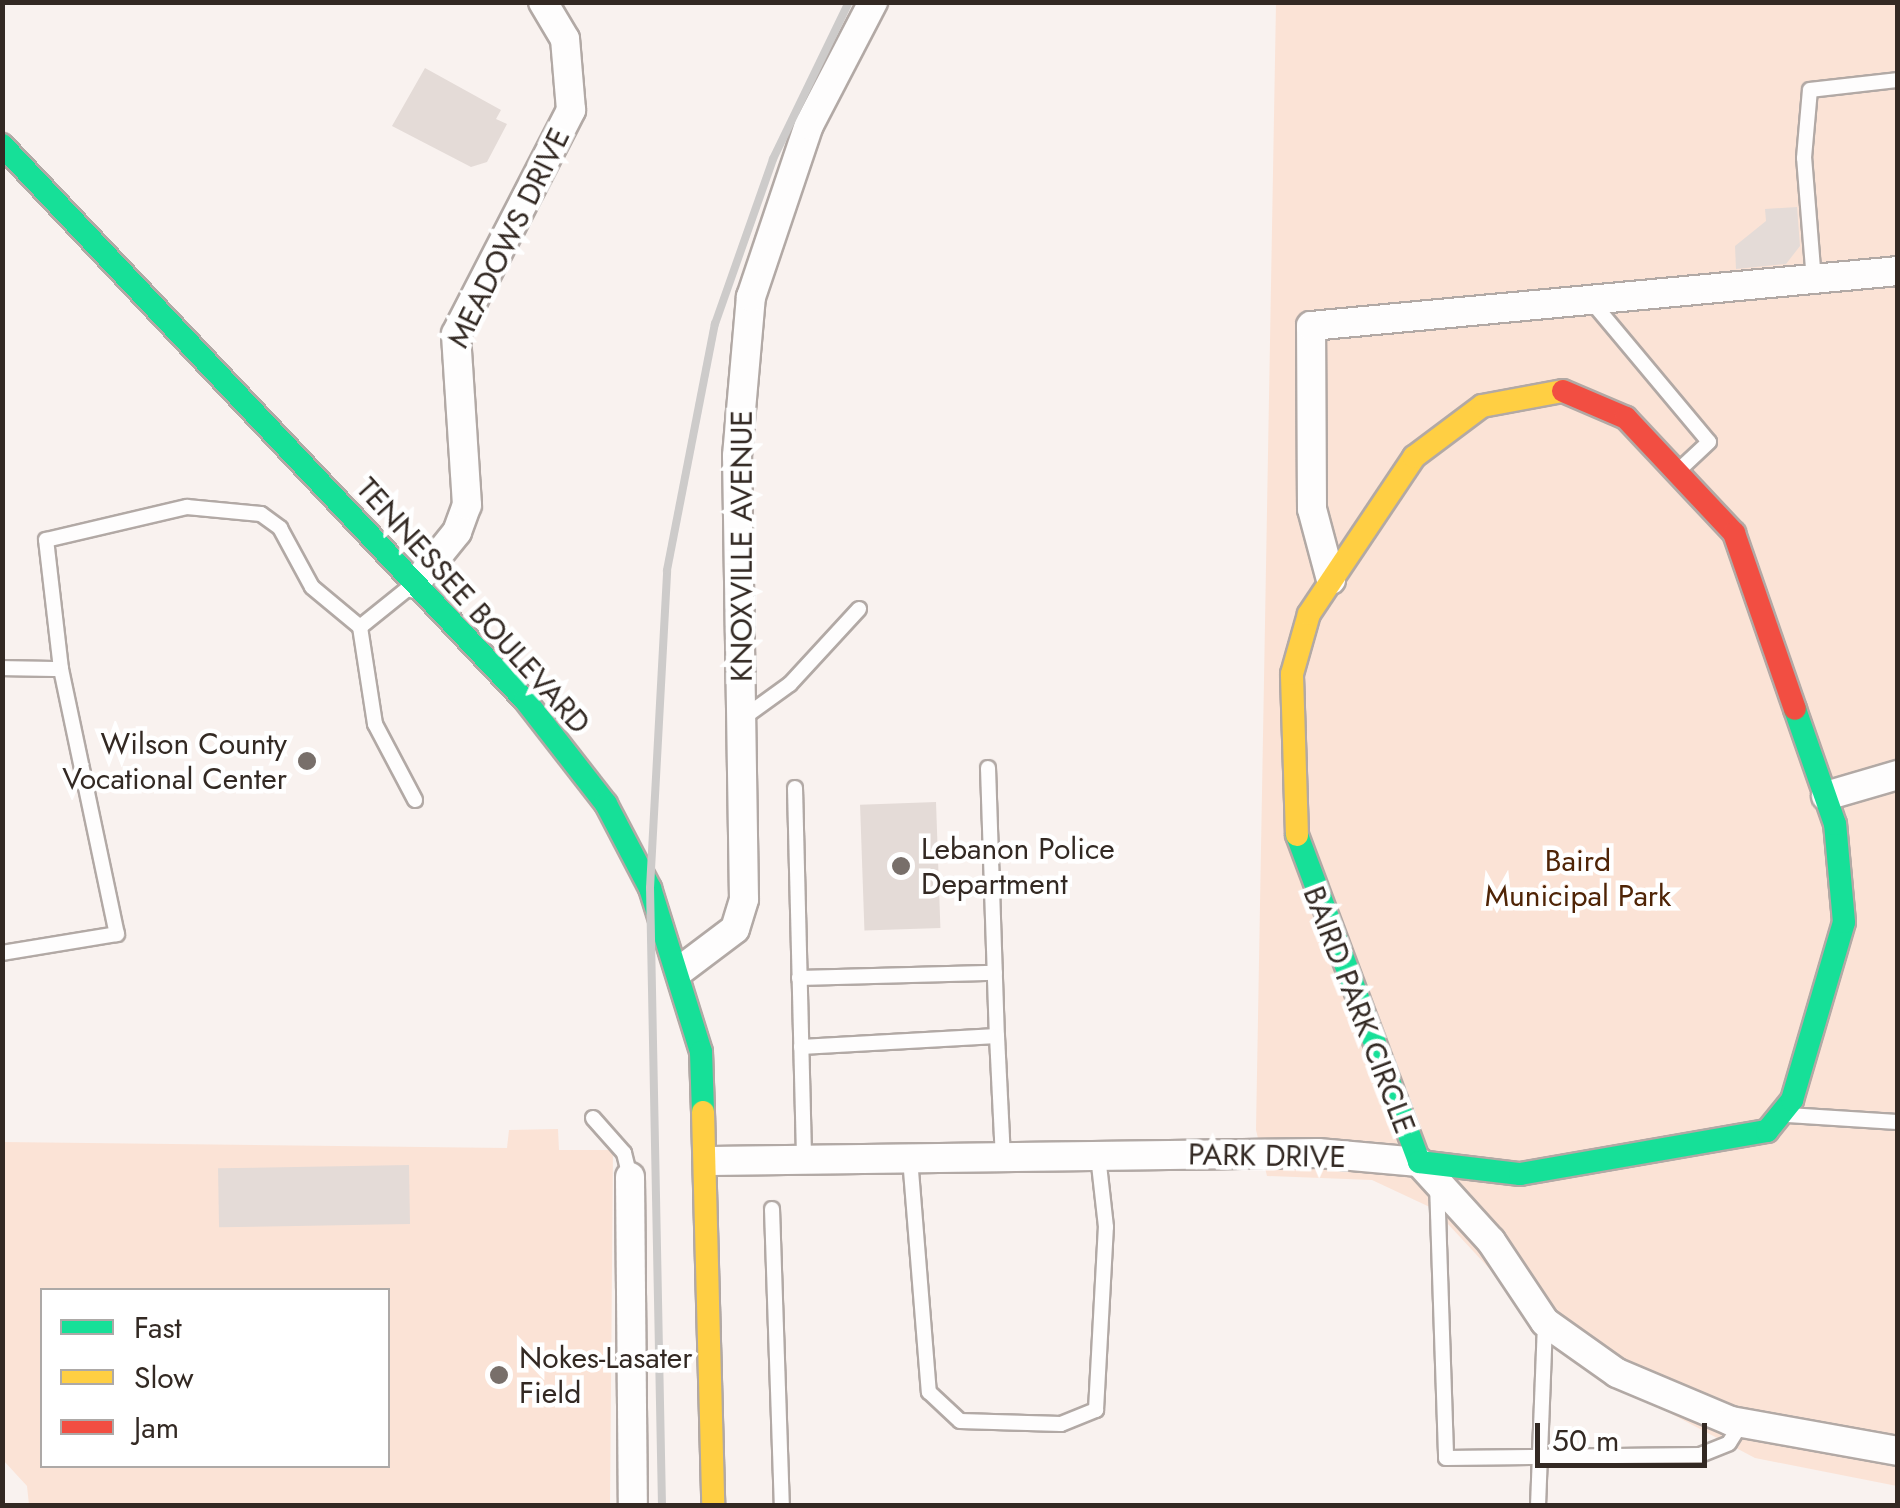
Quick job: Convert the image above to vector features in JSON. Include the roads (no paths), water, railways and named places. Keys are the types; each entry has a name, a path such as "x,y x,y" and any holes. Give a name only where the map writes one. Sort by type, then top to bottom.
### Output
{"street":[{"name":"MEADOWS DRIVE","path":"415,584 458,532 466,504 456,334 571,110 565,38 543,2"},
{"name":"KNOXVILLE AVENUE","path":"682,969 735,929 744,899 736,456 751,297 810,125 874,2"},
{"name":"TENNESSEE BOULEVARD","path":"2,146 415,584 606,804 682,969 710,1161 713,1506"},
{"path":"1331,580 1312,509 1311,326 1814,282 1898,271"},
{"name":"BAIRD PARK CIRCLE","path":"1563,391 1600,402 1680,469 1734,533 1826,796 1844,922 1781,1114 1767,1131 1713,1146 1520,1174 1428,1172 1290,816 1292,674 1331,580 1414,457 1482,406 1563,391"},
{"path":"1826,796 1898,776"},
{"name":"PARK DRIVE","path":"710,1161 1318,1153 1428,1172"},
{"path":"1428,1172 1545,1322 1616,1373 1742,1422 1898,1451"},
{"path":"630,1178 633,1506"}],"lane":[{"path":"1814,282 1804,158 1810,90 1898,80"},
{"path":"1592,302 1709,442 1680,469"},
{"path":"2,952 118,934 61,669 46,540 187,506 261,514 280,528 312,587 360,627 375,724 415,800"},
{"path":"360,627 415,584"},
{"path":"743,718 790,684 859,610"},
{"path":"2,668 61,669"},
{"path":"988,768 1003,1156"},
{"path":"795,788 804,1159"},
{"path":"799,978 994,972"},
{"path":"801,1047 996,1036"},
{"path":"1781,1114 1898,1122"},
{"path":"594,1118 624,1153 630,1178"},
{"path":"910,1158 928,1392 960,1421 1061,1424 1096,1410 1106,1227 1098,1156"},
{"path":"1428,1172 1446,1458 1700,1455 1729,1443 1742,1422"},
{"path":"772,1209 782,1506"},
{"path":"1538,1506 1545,1322"}],"railway":[{"path":"662,1506 650,888 667,570 715,324 773,159 849,2"}],"place":[{"name":"Wilson County Vocational Center","path":"307,761"},
{"name":"Lebanon Police Department","path":"901,866"},
{"name":"Nokes-Lasater Field","path":"499,1375"}],"park label":[{"name":"Baird Municipal Park","path":"1578,878"}]}
